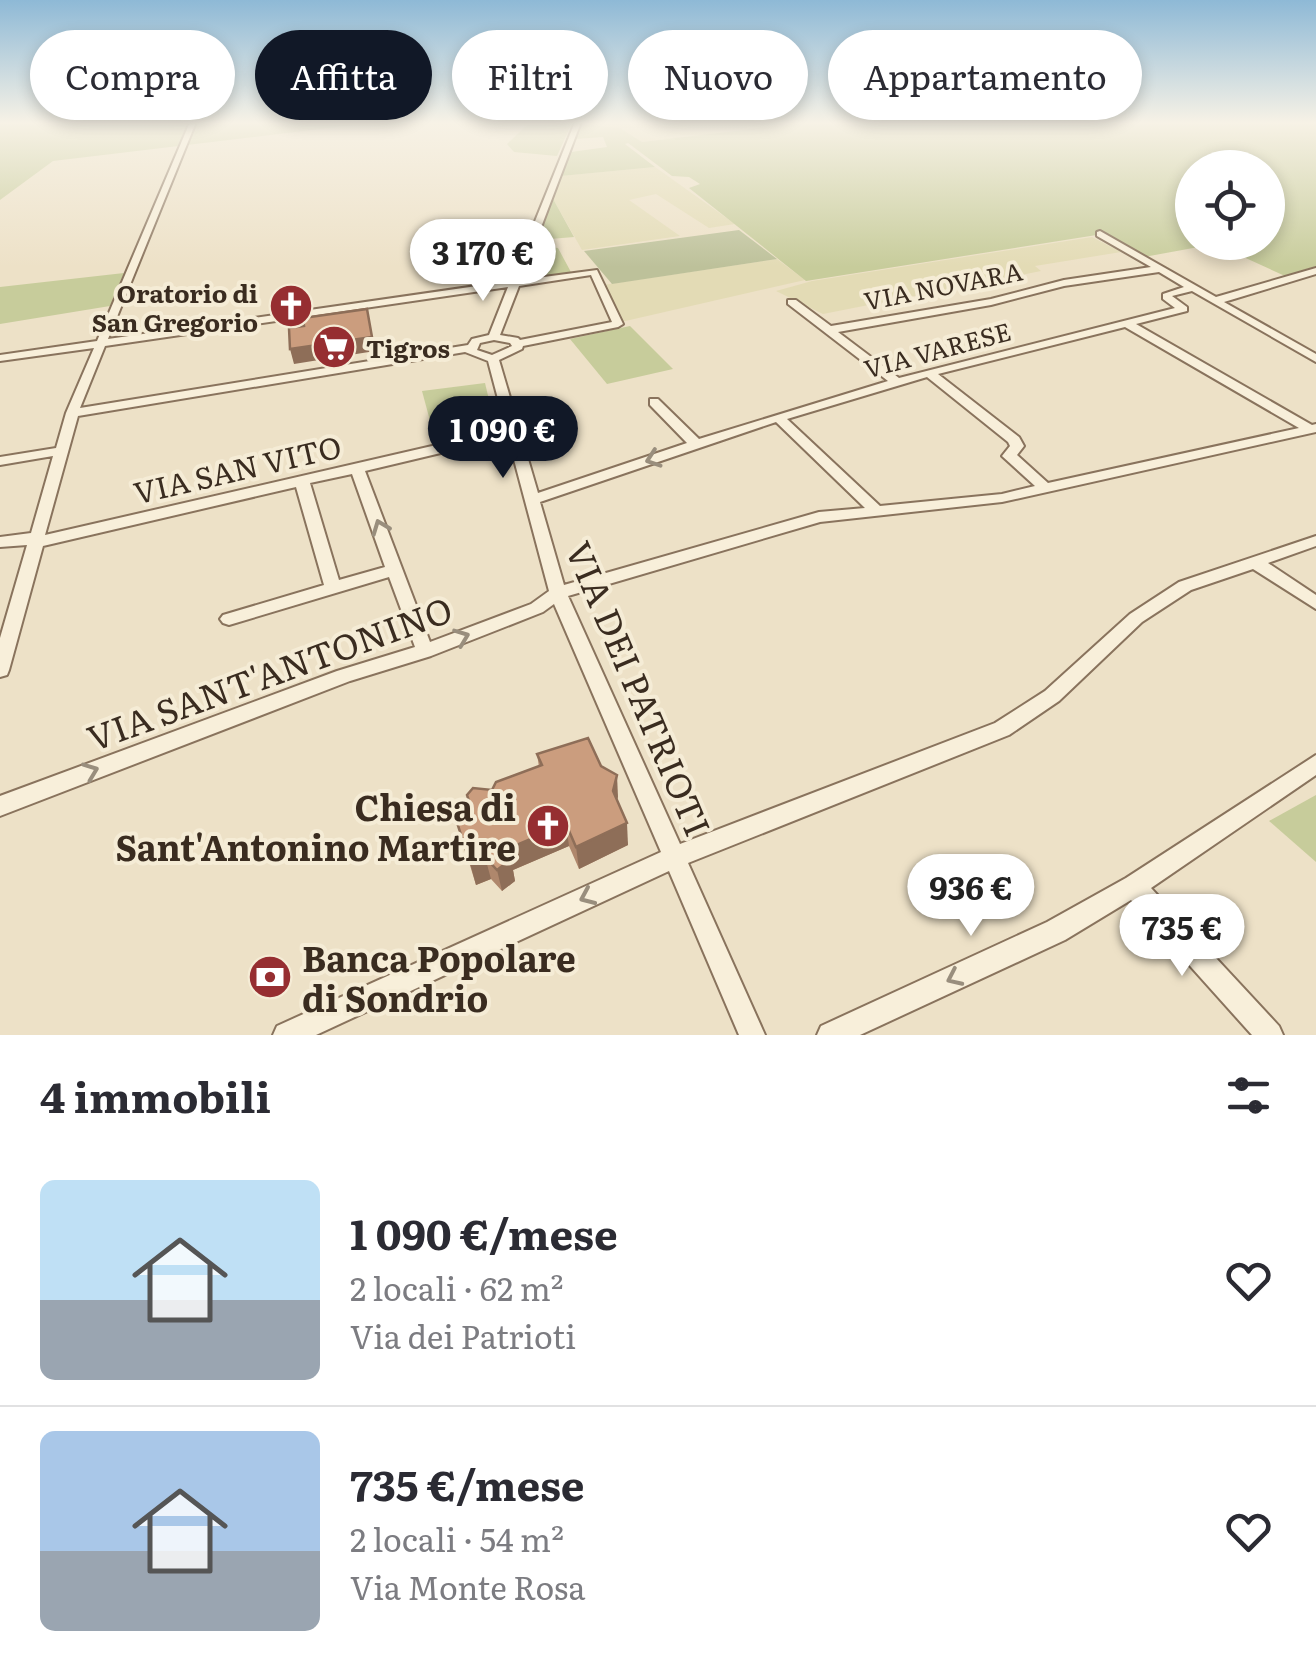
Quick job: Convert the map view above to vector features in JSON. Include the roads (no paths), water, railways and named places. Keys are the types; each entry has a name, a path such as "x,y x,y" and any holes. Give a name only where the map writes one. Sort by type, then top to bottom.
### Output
{"street":[{"path":"0,670 72,413 173,170"},
{"path":"472,352 494,336 558,170"},
{"path":"1100,234 1316,360"},
{"name":"VIA NOVARA","path":"830,330 991,302 1154,266"},
{"path":"0,358 594,272 618,324 517,344 494,336"},
{"path":"1215,301 1316,272"},
{"name":"VIA VARESE","path":"532,500 779,418 929,374 1183,308 1166,294 1193,288"},
{"path":"792,302 898,383"},
{"path":"1126,323 1313,429"},
{"path":"72,413 451,354 472,352 493,359 514,352 517,344"},
{"name":"VIA DEI PATRIOTI","path":"493,359 558,593 752,1035"},
{"path":"929,374 1014,440 1016,448 1009,456 1046,489"},
{"path":"654,402 697,445"},
{"path":"779,418 875,508"},
{"name":"VIA SANT'ANTONINO","path":"0,806 344,676 425,651 537,608 558,593 819,518 875,508 983,501 1313,429"},
{"name":"VIA SAN VITO","path":"0,542 35,540 512,432"},
{"path":"0,461 60,451"},
{"path":"358,468 425,651"},
{"path":"302,481 334,588"},
{"path":"289,1034 676,857 1002,730 1052,696 1136,618 1185,586 1316,541"},
{"path":"1254,562 1316,603"},
{"path":"229,619 396,569"},
{"path":"830,1035 1056,931 1134,886 1316,764"},
{"path":"1134,886 1270,1035"}],"place":[{"name":"Oratorio di San Gregorio","path":"291,306"},
{"name":"Tigros","path":"334,347"},
{"name":"Chiesa di Sant'Antonino Martire","path":"548,826"},
{"name":"Banca Popolare di Sondrio","path":"270,977"}]}
